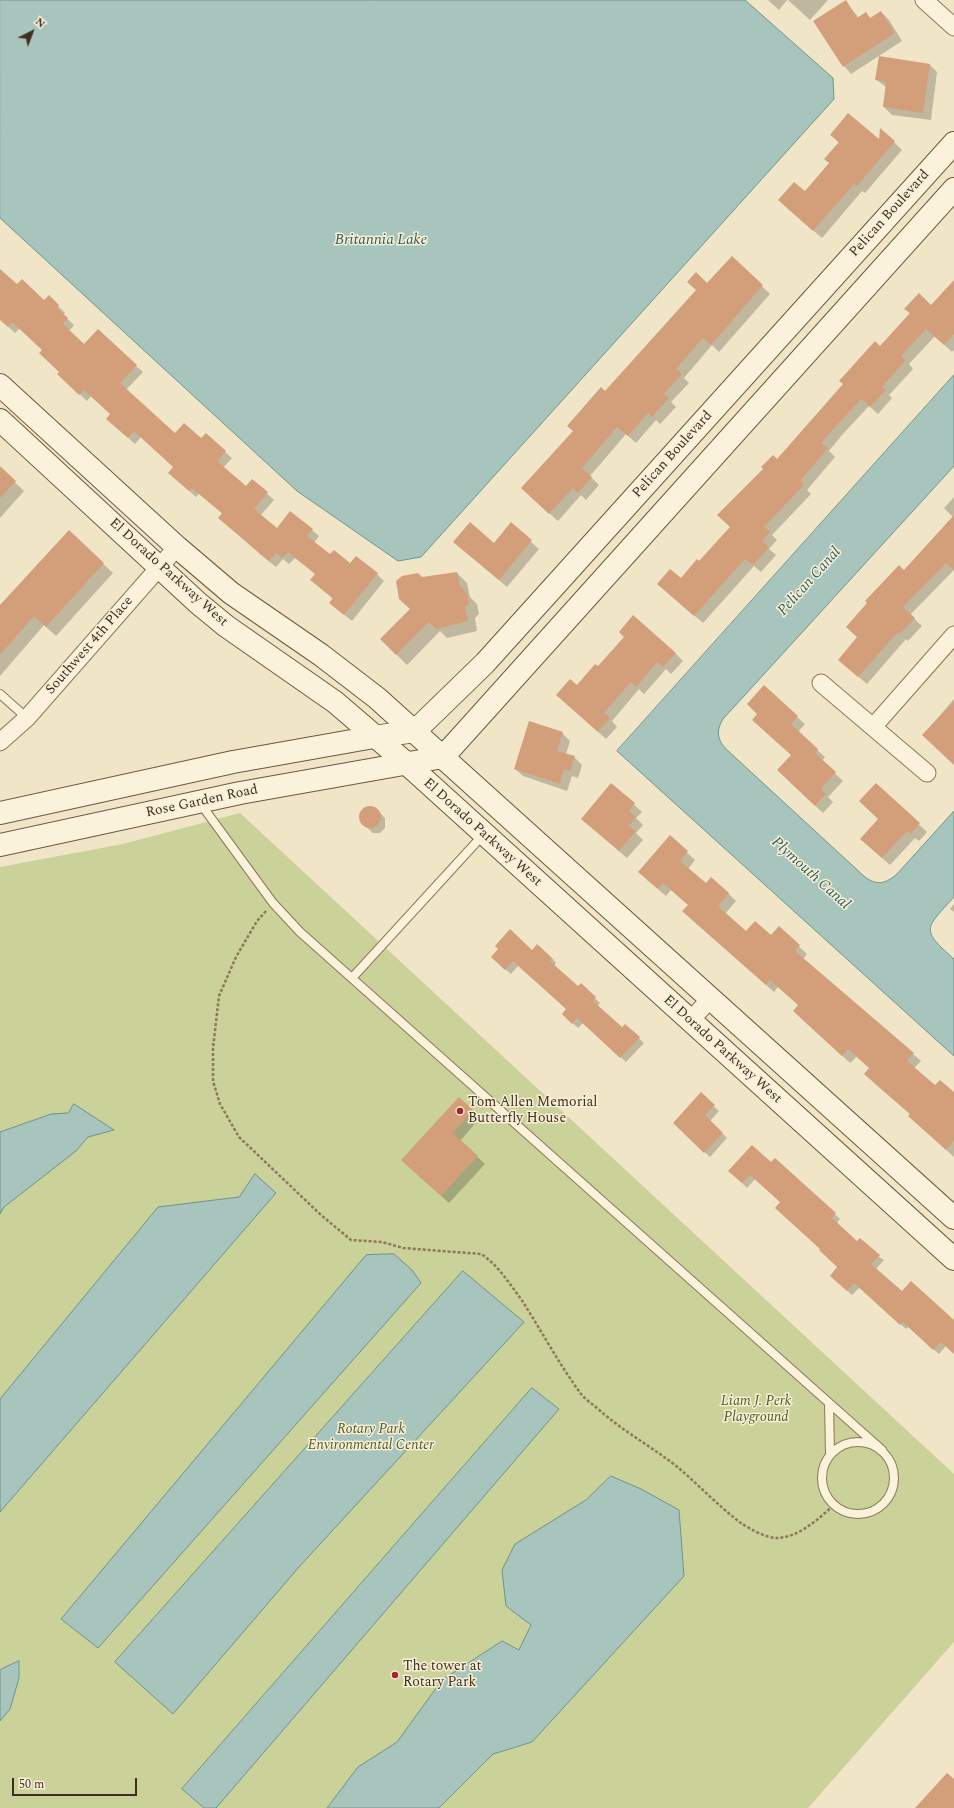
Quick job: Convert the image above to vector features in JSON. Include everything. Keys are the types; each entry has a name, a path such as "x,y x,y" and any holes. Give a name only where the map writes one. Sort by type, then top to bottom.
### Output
{"street":[{"path":"924,0 954,27"},
{"name":"Pelican Boulevard","path":"415,732 489,658 954,143"},
{"path":"405,762 443,757 954,189"},
{"name":"El Dorado Parkway West","path":"0,385 177,547 232,593 321,655 377,698 954,1218"},
{"name":"El Dorado Parkway West","path":"0,420 159,567 226,626 335,702 405,762 954,1258"},
{"name":"Southwest 4th Place","path":"0,742 27,718 177,547"},
{"path":"873,727 954,635"},
{"path":"821,683 927,773"},
{"path":"0,813 233,762 374,737 415,732"},
{"name":"Rose Garden Road","path":"0,845 199,802 405,762"},
{"path":"690,1021 711,998"}],"lane":[{"path":"0,694 27,718"},
{"path":"199,802 274,903 300,932 882,1450 890,1460 894,1472 894,1485 890,1497 886,1502 870,1512 858,1514 845,1512 834,1505 822,1486 824,1463 830,1454 845,1444 862,1441 873,1444 882,1450"},
{"path":"352,978 484,834"},
{"path":"829,1403 830,1454"}],"path":[{"path":"274,903 257,921 236,956 219,996 213,1048 213,1081 220,1104 239,1137 321,1215 351,1240 382,1242 403,1248 481,1254 491,1260 518,1295 538,1325 562,1367 582,1395 624,1431 646,1444 676,1466 741,1522 756,1531 777,1538 795,1534 813,1524 834,1505"}],"green space":[{"name":"Rotary Park Environmental Center","path":"240,813 954,1474 954,1642 808,1808 0,1808 0,867 123,844"}],"water":[{"name":"Britannia Lake","path":"0,0 745,0 833,78 834,99 421,557 398,561 297,491 0,218"},
{"path":"954,375 954,466 723,719 719,727 718,735 726,749 866,878 875,882 879,883 889,880 897,874 954,811 954,897 937,916 930,929 931,935 954,959 954,1056 617,751"},
{"path":"74,1104 114,1130 88,1137 76,1151 4,1207 0,1214 0,1132 51,1114 68,1113"},
{"path":"255,1174 276,1193 0,1512 0,1399 158,1207 239,1197"},
{"path":"394,1254 412,1270 421,1283 98,1648 61,1619 366,1255"},
{"path":"463,1271 524,1322 299,1567 173,1714 115,1662"},
{"path":"532,1388 559,1409 216,1808 204,1808 182,1789"},
{"path":"611,1476 641,1489 679,1510 684,1576 532,1742 493,1754 439,1808 327,1808 358,1767 397,1742 442,1680 502,1641 519,1650 531,1625 506,1606 502,1570 515,1544 586,1500"},
{"path":"19,1661 19,1678 10,1709 0,1721 0,1670"}],"building":[{"path":"846,0 857,18 866,12 870,18 881,11 895,33 843,67 813,21"},
{"path":"879,56 930,64 923,113 883,107 886,82 875,80"},
{"path":"848,113 879,139 880,128 895,141 857,186 854,184 813,231 778,200 794,182 805,191 829,163 824,159 839,142 830,135"},
{"path":"732,256 763,285 711,345 703,338 676,369 682,374 664,394 669,398 652,417 648,413 628,436 617,427 582,468 592,477 578,493 573,488 549,514 521,488 573,431 567,426 601,387 605,391 696,290 687,282 696,272 707,283"},
{"path":"0,269 17,284 22,279 44,300 49,295 59,305 57,308 68,318 63,324 84,344 98,329 137,365 120,383 175,433 184,423 201,438 206,433 226,451 217,461 246,486 252,479 268,492 254,509 277,528 290,511 313,529 307,536 330,554 334,550 350,563 356,556 378,573 344,615 329,603 333,598 310,580 315,574 288,552 282,558 276,553 269,561 218,518 222,513 192,488 189,491 168,473 173,467 134,431 128,438 106,419 110,414 84,390 79,395 57,374 59,372 39,353 42,350 12,322 8,327 0,320"},
{"path":"954,280 954,334 944,345 926,329 901,356 906,360 882,387 886,390 870,407 861,399 834,428 821,443 828,448 800,481 804,485 764,527 770,532 762,541 769,547 753,565 745,559 694,616 657,584 670,569 681,578 697,559 699,561 730,527 717,515 763,469 761,467 773,455 777,459 843,384 839,381 875,341 880,346 910,313 904,309 919,293 931,305"},
{"path":"0,466 16,481 0,498"},
{"path":"954,515 954,570 946,563 903,607 915,618 900,634 898,632 858,677 838,660 857,637 846,627 867,603 865,601 899,565 904,570"},
{"path":"470,522 494,543 511,522 532,540 499,580 453,542"},
{"path":"69,530 104,563 46,627 34,616 0,655 0,605"},
{"path":"457,572 460,586 467,593 469,604 465,607 468,621 436,629 429,622 396,655 380,639 410,609 399,599 396,581 402,576 418,573 422,577"},
{"path":"633,615 676,653 663,667 657,662 636,687 631,682 604,713 610,718 598,732 556,695 570,679 577,685 595,664 598,666 624,637 619,632"},
{"path":"764,685 798,716 791,724 818,749 815,753 836,772 821,789 826,794 815,806 777,770 791,755 752,720 757,714 747,704"},
{"path":"954,701 954,765 922,735"},
{"path":"529,721 563,732 557,751 575,756 570,771 564,769 560,784 514,769"},
{"path":"611,783 635,803 629,811 636,817 629,826 636,831 619,851 581,819"},
{"path":"876,783 920,823 911,834 907,831 882,858 860,839 878,819 859,801"},
{"path":"366,806 374,806 381,813 381,821 374,828 366,828 359,821 359,813"},
{"path":"670,835 688,851 680,861 706,883 711,877 729,893 718,906 746,931 755,921 771,935 779,926 800,945 795,951 914,1053 907,1061 935,1085 940,1080 954,1092 954,1141 946,1150 908,1116 910,1114 864,1074 869,1068 848,1049 842,1056 793,1011 798,1005 770,980 766,985 682,911 688,905 663,883 658,889 638,872"},
{"path":"510,929 532,950 537,944 552,958 550,961 578,986 581,983 596,997 593,1001 622,1027 625,1024 640,1037 620,1058 577,1018 572,1024 562,1014 566,1009 513,961 505,970 491,957 498,949 495,946"},
{"path":"701,1092 715,1105 705,1115 723,1133 704,1153 673,1123"},
{"path":"459,1097 473,1110 453,1133 478,1156 441,1196 401,1160"},
{"path":"752,1145 771,1162 775,1158 836,1213 832,1218 857,1241 860,1238 880,1255 871,1264 902,1291 911,1281 954,1320 954,1354 941,1342 933,1350 903,1322 900,1325 854,1283 847,1291 830,1276 837,1267 819,1250 820,1249 775,1208 780,1202 750,1175 742,1183 728,1171"},
{"path":"947,1773 954,1779 954,1808 915,1808"}],"place":[{"name":"Tom Allen Memorial Butterfly House","path":"460,1111"},
{"name":"The tower at Rotary Park","path":"395,1675"}],"water label":[{"name":"Pelican Canal","path":"810,582"},
{"name":"Plymouth Canal","path":"810,874"}],"park label":[{"name":"Liam J. Perk Playground","path":"756,1410"}]}
